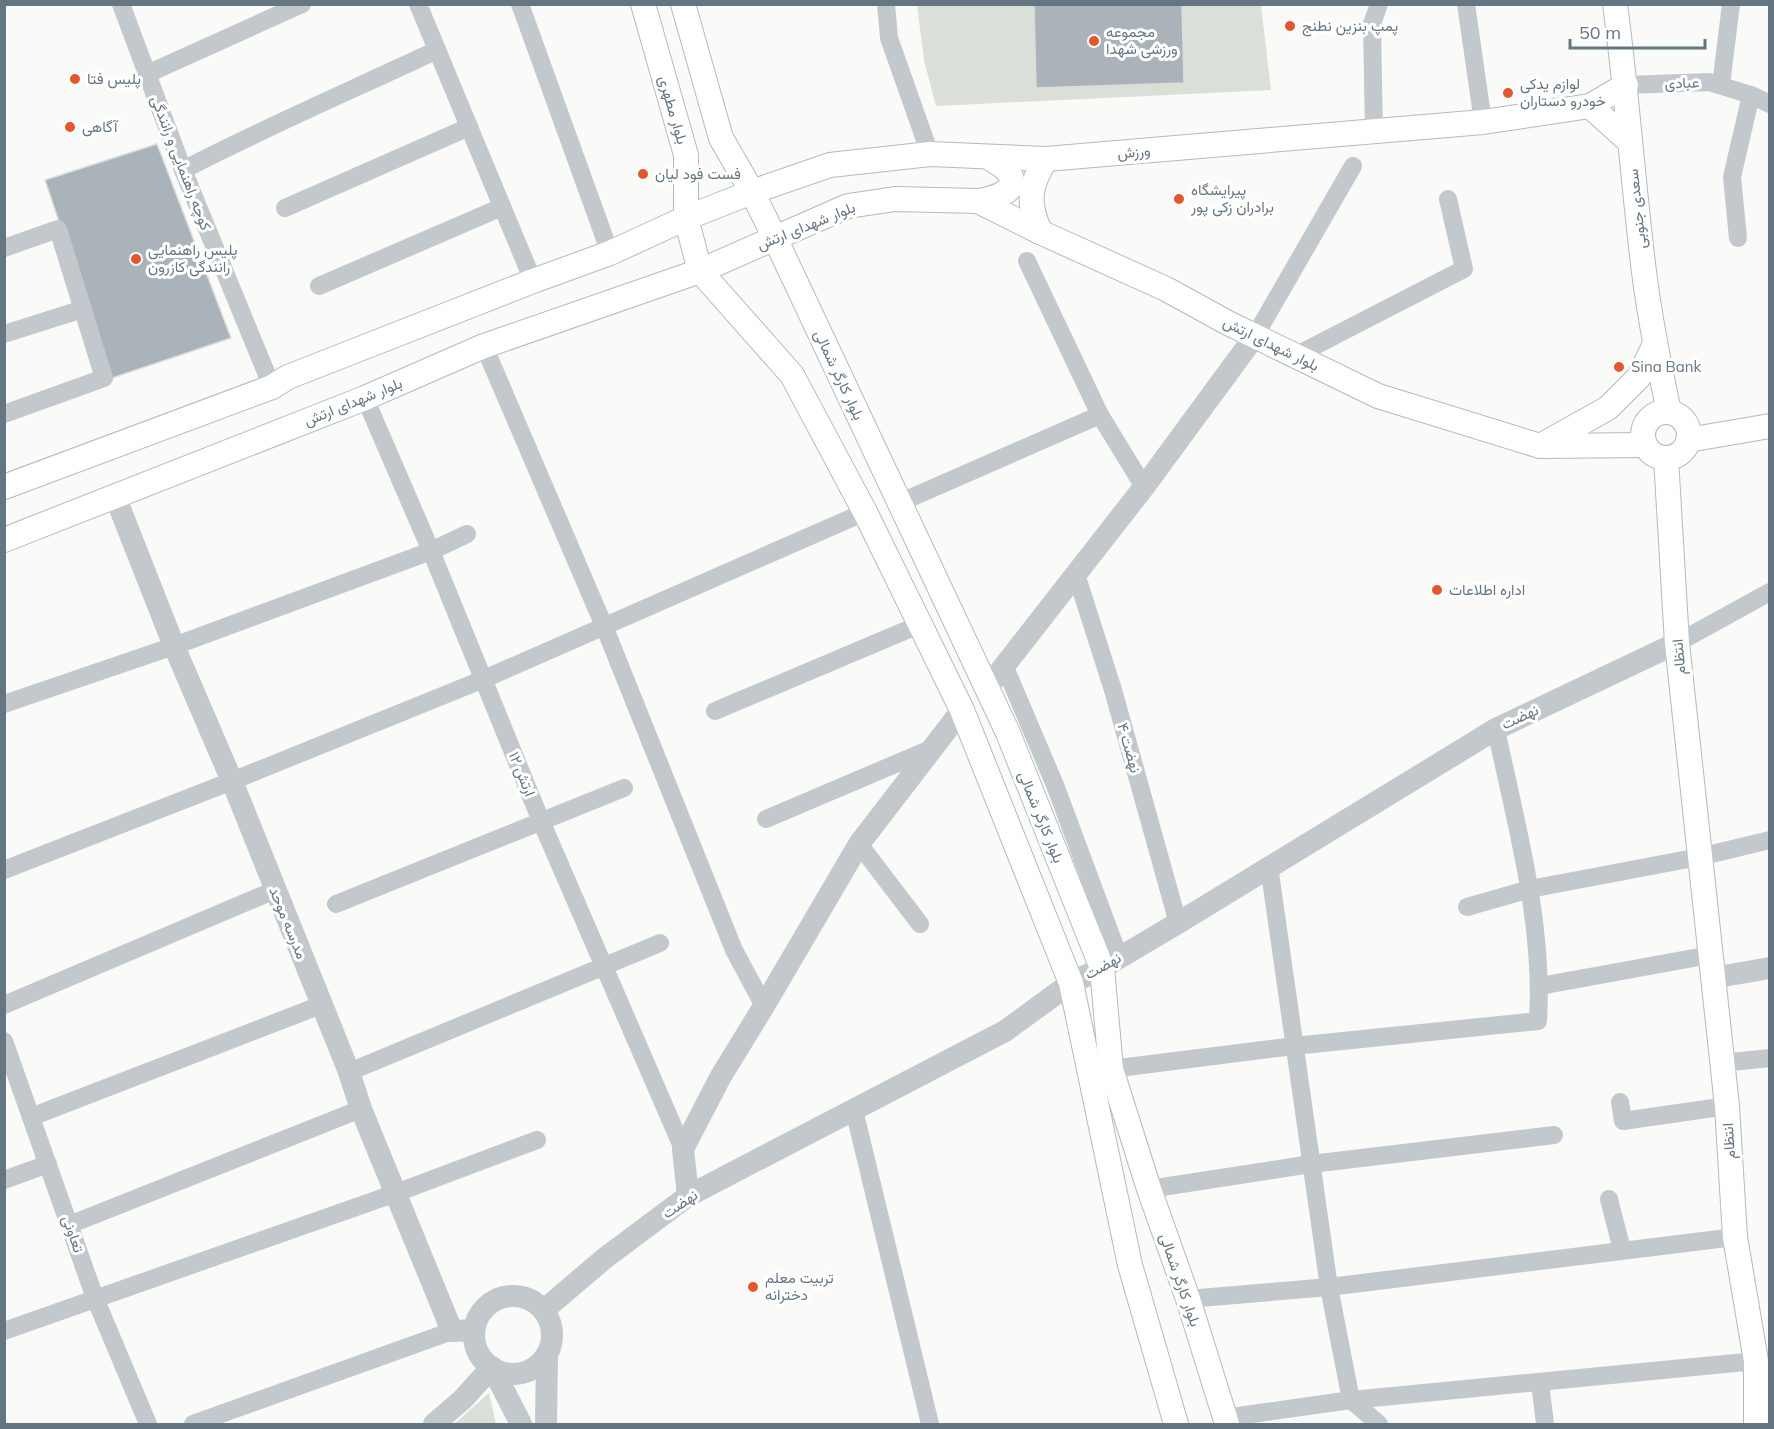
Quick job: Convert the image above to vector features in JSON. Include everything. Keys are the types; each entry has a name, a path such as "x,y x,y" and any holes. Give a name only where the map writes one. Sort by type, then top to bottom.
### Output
{"main road":[{"name":"بلوار مطهری","path":"643,4 686,155 686,218 700,271"},
{"path":"683,4 721,138 752,192"},
{"name":"سعدی جنوبی","path":"1616,4 1644,273 1669,412"},
{"name":"ورزش","path":"686,218 830,165 930,154 1046,159 1374,133 1483,122 1590,106 1626,85"},
{"path":"1590,106 1630,142"},
{"path":"978,201 996,199 1009,187 1011,178 1008,171 989,157"},
{"path":"1040,232 1033,214 1031,194 1036,176 1046,159"},
{"name":"بلوار کارگر شمالی","path":"752,192 987,688 1111,963 1111,1069 1226,1421"},
{"name":"بلوار شهدای ارتش","path":"4,540 365,398 484,346 700,271 848,206 895,199 978,201 1166,289 1377,396 1540,446 1645,445"},
{"path":"4,487 272,387 288,377 610,253 686,218"},
{"path":"700,271 792,375 865,512 962,710 1071,983 1130,1265 1176,1425"},
{"path":"1540,446 1608,408 1639,377 1655,344"},
{"path":"1669,412 1676,414 1685,422 1689,434 1688,440 1680,453 1666,458 1656,456 1645,445 1643,429 1653,415 1669,412"},
{"path":"1688,440 1770,426"},
{"name":"انتظام","path":"1666,458 1677,643 1727,1107 1735,1237 1756,1362 1756,1425"}],"street":[{"name":"کوچه راهنمایی و رانندگی","path":"122,4 183,170 272,387"},
{"path":"147,74 302,4"},
{"path":"418,4 533,281"},
{"path":"520,4 610,253"},
{"path":"886,4 890,38 930,154"},
{"path":"1374,133 1372,24 1379,4"},
{"path":"1466,4 1483,122"},
{"path":"1721,86 1731,4"},
{"path":"183,170 251,135 302,114 437,50"},
{"name":"عبادی","path":"1626,85 1709,82 1751,95 1770,104"},
{"path":"1738,238 1732,177 1751,95"},
{"path":"285,208 469,127"},
{"path":"987,688 1144,487 1255,336 1353,166"},
{"path":"1295,356 1464,269 1448,199"},
{"path":"319,286 502,207"},
{"path":"4,248 58,229 104,378 4,414"},
{"path":"1027,261 1100,415 1144,487"},
{"path":"4,334 83,309"},
{"path":"484,346 604,626 734,950 764,1006"},
{"name":"ارتش ۱۲","path":"365,398 431,551 541,821 683,1149"},
{"path":"899,503 1100,415"},
{"name":"مدرسه موحد","path":"115,496 174,646 232,781 396,1193 464,1330"},
{"path":"4,870 484,679 865,512"},
{"path":"4,704 174,646 431,551 467,534"},
{"name":"نهضت ۴","path":"1076,574 1113,690 1178,923"},
{"path":"1677,643 1770,592"},
{"path":"715,711 921,624"},
{"name":"نهضت","path":"544,1310 605,1258 688,1196 1005,1031 1071,983 1111,963 1178,923 1496,729 1677,643"},
{"path":"1004,665 1055,785 1111,963"},
{"path":"688,1196 683,1149 721,1076 859,844 962,710"},
{"path":"1111,1069 1294,1046 1538,1021 1540,986 1530,889 1496,729"},
{"path":"766,819 933,748"},
{"path":"336,904 624,788"},
{"path":"1467,907 1530,889 1699,857 1770,840"},
{"path":"859,844 920,924"},
{"path":"1269,866 1329,1287 1352,1400 1379,1425"},
{"path":"4,1005 275,890"},
{"path":"349,1072 660,943"},
{"path":"1540,986 1711,967 1770,968"},
{"path":"31,1117 321,1005"},
{"name":"تعاونی","path":"4,1041 95,1298 148,1425"},
{"path":"1722,1063 1770,1058"},
{"path":"1620,1102 1623,1121 1727,1107"},
{"path":"69,1225 361,1109"},
{"path":"854,1110 930,1425"},
{"path":"1149,1189 1311,1164 1554,1135"},
{"path":"4,1330 396,1193 537,1140"},
{"path":"4,1180 48,1164"},
{"path":"1609,1199 1622,1250"},
{"path":"1188,1299 1329,1287 1735,1237"},
{"path":"193,1425 464,1330 494,1300 512,1296 529,1299 544,1310 551,1324 552,1339 547,1354 546,1425"},
{"path":"464,1330 482,1358 492,1367 520,1425"},
{"path":"492,1367 509,1373 526,1371 537,1365 547,1354"},
{"path":"1226,1421 1352,1400 1756,1362"},
{"path":"434,1425 463,1399 492,1367"},
{"path":"1540,1383 1545,1425"}],"shaded area":[{"name":"مجموعه ورزشی شهدا","path":"917,5 1261,5 1271,90 936,106 924,60"},
{"path":"489,1393 496,1424 454,1424"}],"building":[{"path":"1034,4 1182,4 1184,83 1036,88"},
{"name":"پلیس راهنمایی رانندگی کازرون","path":"157,144 231,338 112,378 45,180"}],"place":[{"name":"پمپ بنزین نطنج","path":"1290,26"},
{"name":"مجموعه ورزشی شهدا","path":"1094,41"},
{"name":"پلیس فتا","path":"75,79"},
{"name":"لوازم یدکی خودرو دستاران","path":"1508,93"},
{"name":"آگاهی","path":"70,127"},
{"name":"فست فود لیان","path":"643,174"},
{"name":"پیرایشگاه برادران زکی پور","path":"1179,199"},
{"name":"پلیس راهنمایی رانندگی کازرون","path":"136,259"},
{"name":"Sina Bank","path":"1619,367"},
{"name":"اداره اطلاعات","path":"1437,590"},
{"name":"تربیت معلم دخترانه","path":"753,1287"}]}
